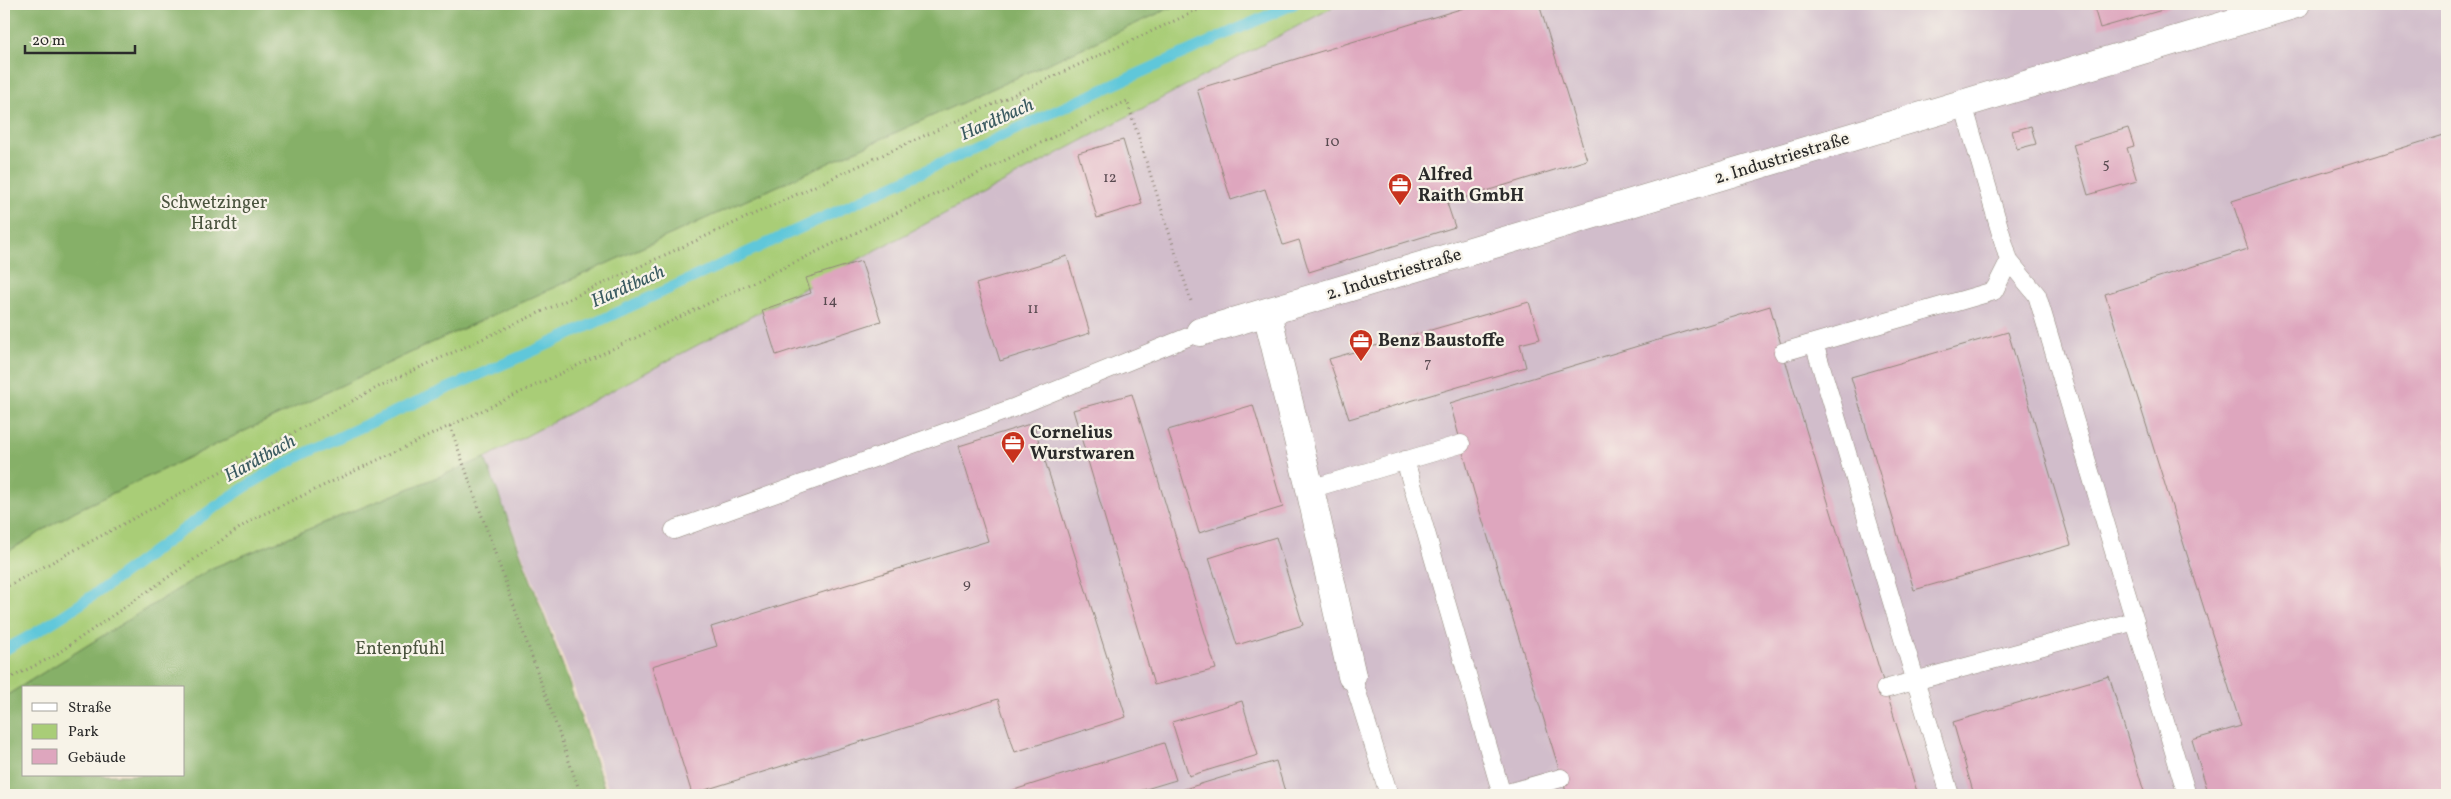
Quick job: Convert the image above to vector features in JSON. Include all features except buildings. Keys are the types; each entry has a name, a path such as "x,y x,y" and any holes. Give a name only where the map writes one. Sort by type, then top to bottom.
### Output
{"street":[{"name":"2. Industriestraße","path":"1200,332 2296,4"},
{"path":"1267,313 1310,489 1352,676"}],"lane":[{"path":"1963,104 2009,261 2037,295 2187,795"},
{"path":"1783,352 1994,291 2009,261"},
{"path":"674,530 1013,408 1200,332"},
{"path":"1814,343 1950,795"},
{"path":"1310,489 1461,444"},
{"path":"1405,460 1501,795 1541,790 1561,778"},
{"path":"1885,689 2135,622"},
{"path":"1352,676 1390,795"}],"path":[{"path":"4,588 382,385 1211,4"},
{"path":"4,681 54,656 251,520 768,276 1127,101 1200,332"},
{"path":"450,426 581,795"}],"shaded area":[{"path":"1339,4 2447,4 2447,795 610,795 569,674 485,458"}],"green space":[{"name":"Schwetzinger Hardt","path":"4,4 1179,4 427,345 75,511 4,554"},
{"path":"1179,4 1339,4 485,458 212,568 4,697 4,554 75,511 427,345"},
{"name":"Entenpfuhl","path":"485,458 566,674 607,795 4,795 4,697 212,568"}],"waterway":[{"name":"Hardtbach","path":"4,650 43,628 117,579 225,500 263,476 302,455 1294,4"}],"place":[{"name":"Alfred Raith GmbH","path":"1400,206"},
{"name":"Benz Baustoffe","path":"1361,362"},
{"name":"Cornelius Wurstwaren","path":"1013,464"}]}
